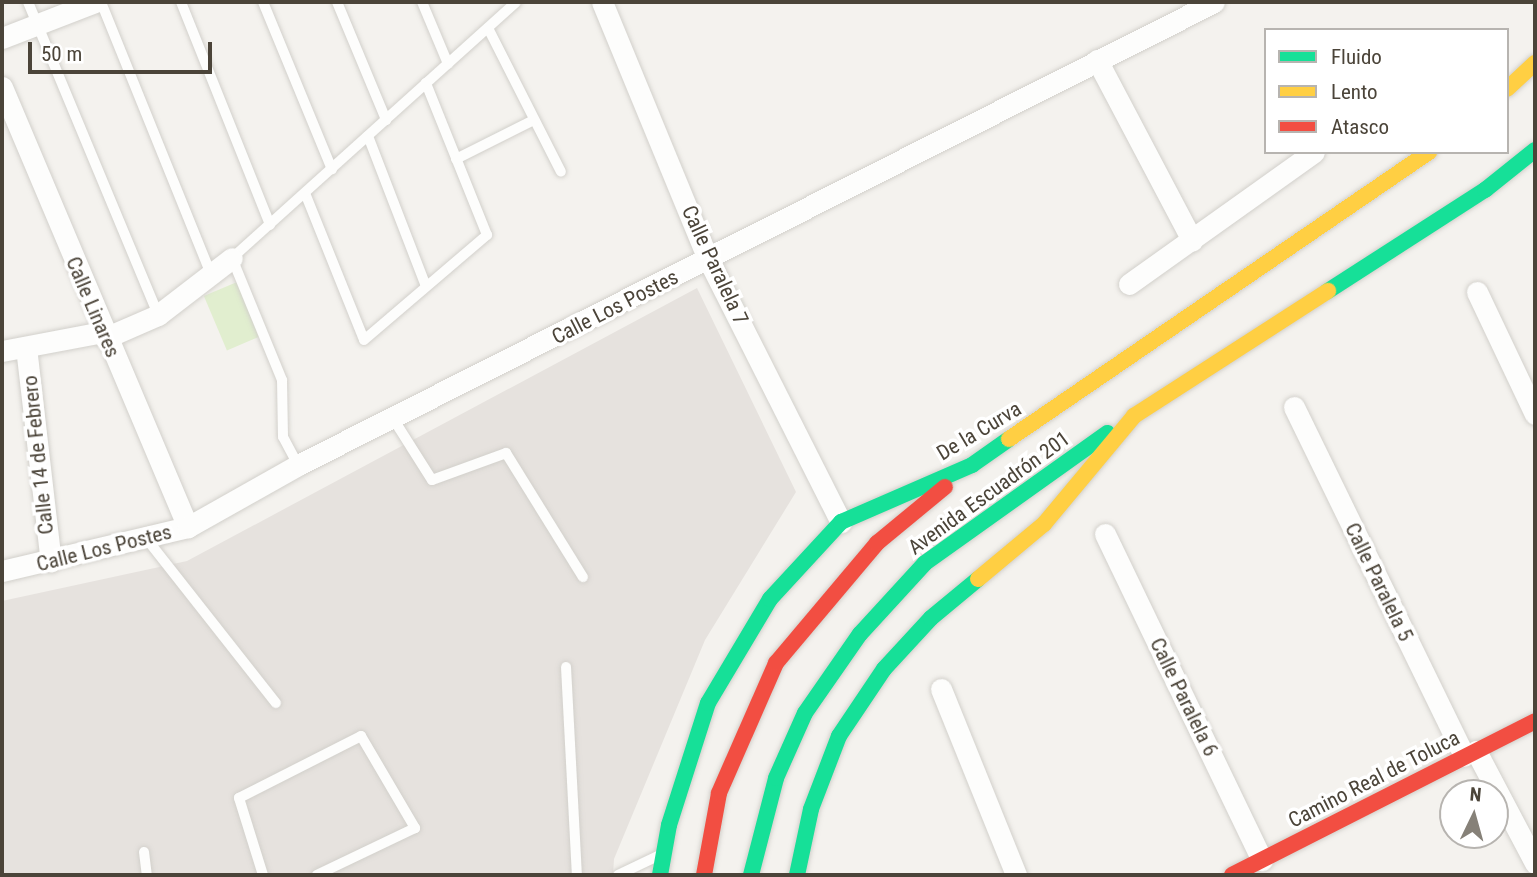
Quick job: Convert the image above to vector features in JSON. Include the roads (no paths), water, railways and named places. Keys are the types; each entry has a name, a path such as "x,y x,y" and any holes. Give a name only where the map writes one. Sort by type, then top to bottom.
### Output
{"main road":[{"path":"1509,87 1535,63"},
{"path":"797,875 811,809 839,736 884,669 931,618 1044,524 1134,416 1485,190 1535,150"},
{"name":"De la Curva","path":"660,875 663,854 708,703 770,599 841,522 972,465 1426,154"},
{"name":"Avenida Escuadrón 201","path":"751,875 776,778 805,713 860,634 925,563 1022,490 1134,416"},
{"name":"Avenida Escuadrón 201","path":"704,875 719,793 776,663 877,543 972,465"},
{"name":"Camino Real de Toluca","path":"1232,875 1535,721"}],"street":[{"path":"2,38 95,2"},
{"name":"Calle Los Postes","path":"2,571 51,562 188,527 298,465 394,420 1214,2"},
{"name":"Calle Paralela 7","path":"605,3 708,259 841,522"},
{"path":"1097,60 1192,240"},
{"name":"Calle Linares","path":"2,86 104,335 188,527"},
{"path":"1129,284 1311,154"},
{"path":"2,351 104,335 158,315 232,258"},
{"path":"1477,292 1535,414"},
{"name":"Calle 14 de Febrero","path":"26,347 51,562"},
{"name":"Calle Paralela 5","path":"1294,407 1470,754 1535,863"},
{"name":"Calle Paralela 6","path":"1105,534 1262,860"},
{"path":"941,689 1016,875"}],"lane":[{"path":"28,2 158,315"},
{"path":"101,2 211,274"},
{"path":"181,2 270,225"},
{"path":"263,2 332,169"},
{"path":"337,2 386,120"},
{"path":"422,2 448,64"},
{"path":"298,465 283,437 282,380 232,258 516,2"},
{"path":"488,28 561,172"},
{"path":"305,193 364,340 487,235 426,83"},
{"path":"456,159 534,120"},
{"path":"368,136 426,286"},
{"path":"394,420 432,480 506,453 583,577"},
{"path":"146,538 276,703"},
{"path":"566,667 577,875"},
{"path":"263,875 239,798 361,736 415,828 317,875"},
{"path":"144,852 147,875"},
{"path":"618,875 663,854"}]}
